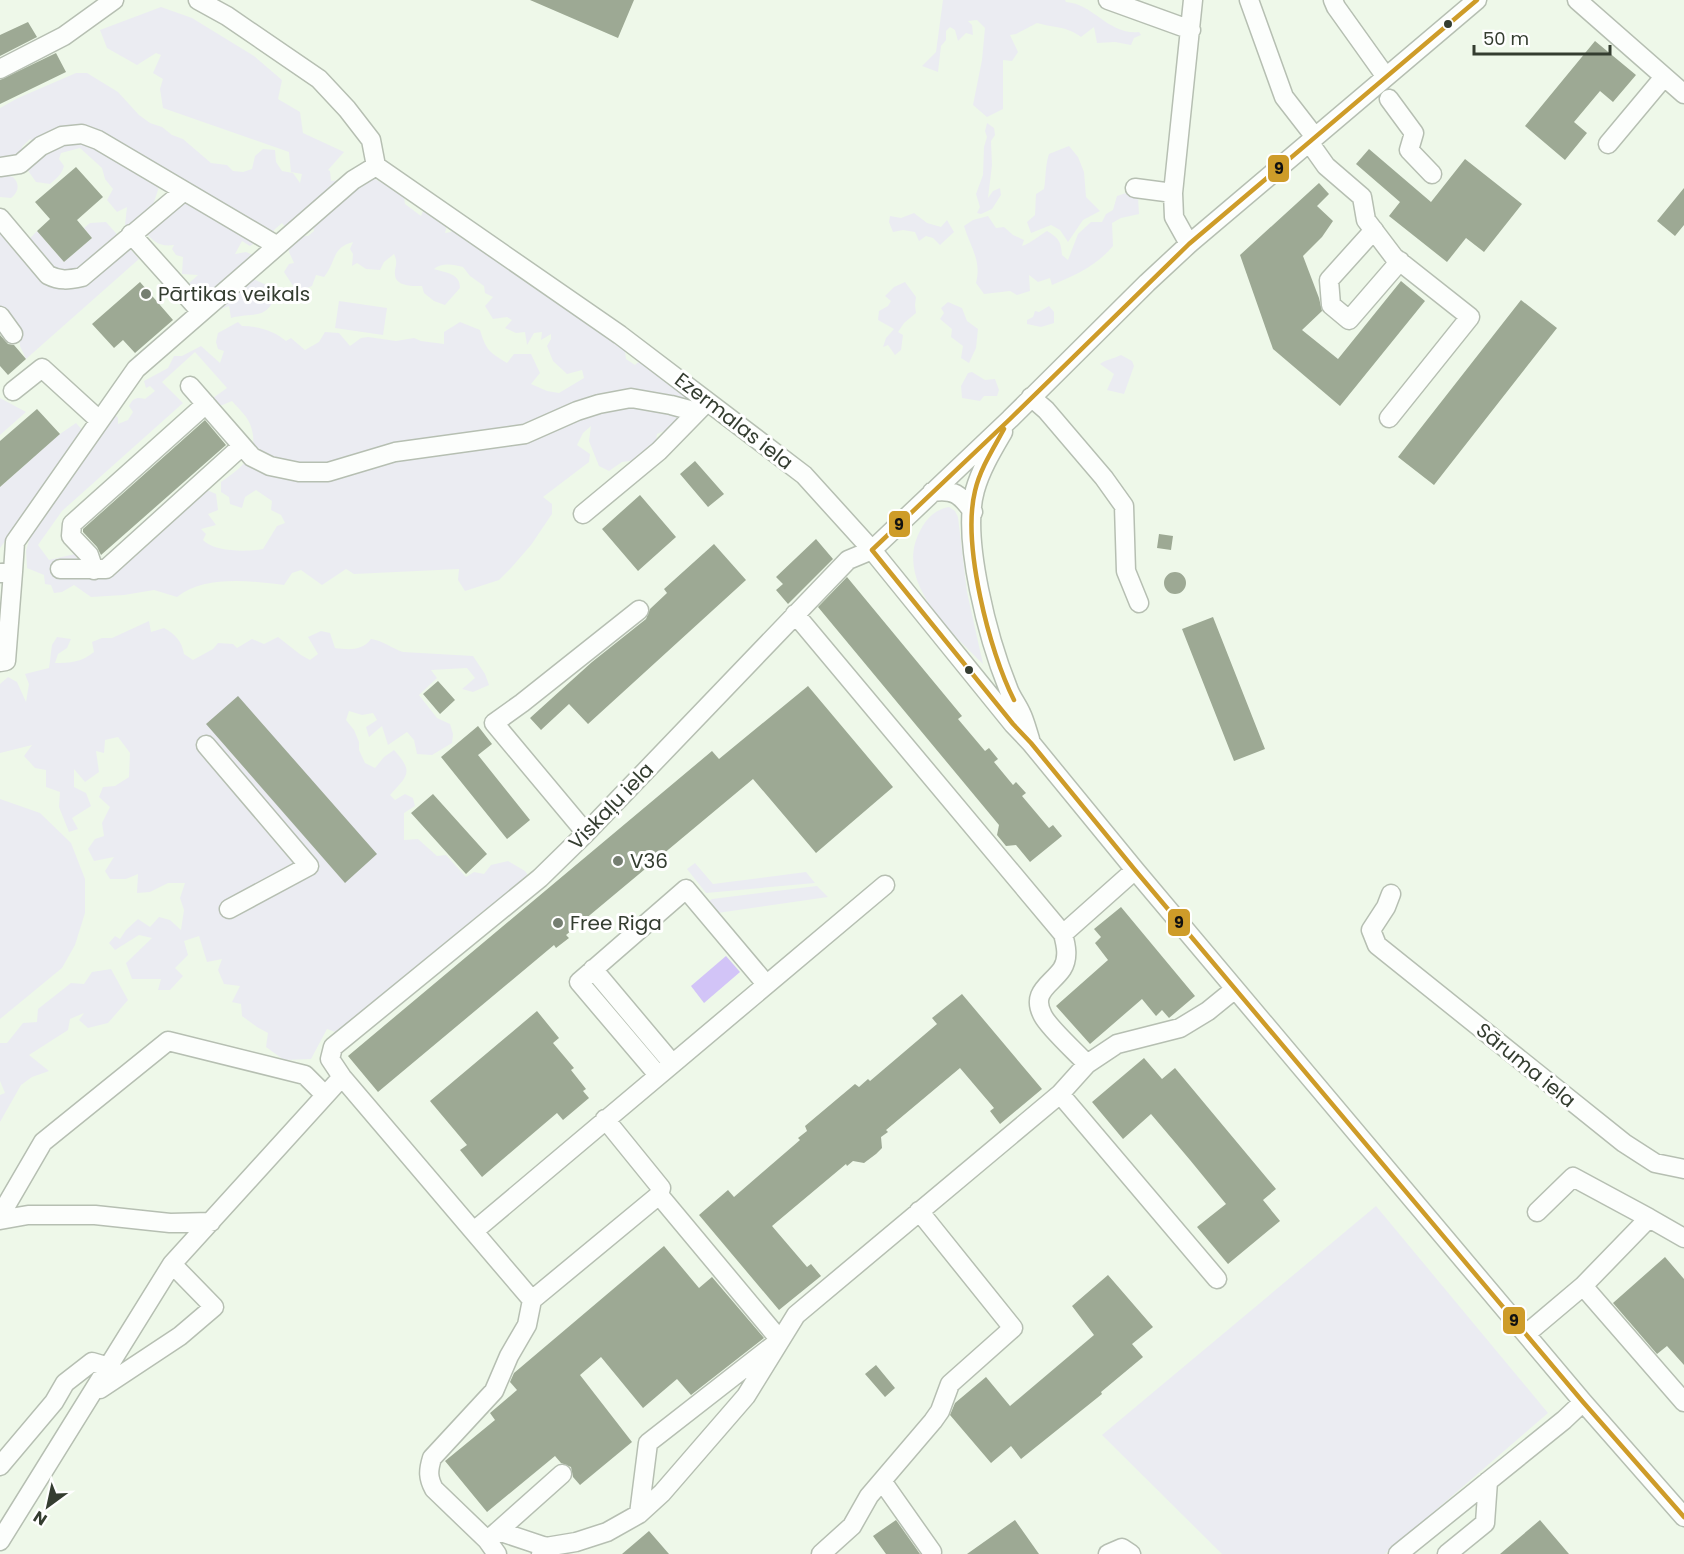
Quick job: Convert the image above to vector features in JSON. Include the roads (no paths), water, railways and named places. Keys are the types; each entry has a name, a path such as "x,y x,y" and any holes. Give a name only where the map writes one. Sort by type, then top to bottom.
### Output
{"street":[{"path":"0,69 64,36 114,0"},
{"path":"3,662 6,573 15,542 136,369 276,245 353,180 376,166 371,140 347,109 319,79 227,16 198,0"},
{"path":"1108,0 1191,30"},
{"path":"1189,244 1174,218 1173,194 1193,0"},
{"path":"1249,0 1284,97 1312,139 1326,166 1362,197 1366,220 1394,257 1470,317 1389,418"},
{"path":"1333,0 1386,77"},
{"path":"1010,419 1189,244 1478,0"},
{"path":"1577,0 1684,94"},
{"path":"1608,144 1664,77"},
{"path":"1389,99 1414,133 1409,150 1432,174"},
{"path":"0,167 20,164 41,146 62,136 82,134 98,140 276,245"},
{"name":"Ezermalas iela","path":"376,166 620,335 703,406 804,475 872,550 1135,870 1583,1402 1684,1517"},
{"path":"1135,188 1173,194"},
{"path":"0,218 48,275 58,280 82,277 184,191"},
{"path":"1374,230 1329,280 1331,305 1349,320 1400,261"},
{"path":"131,234 201,312"},
{"path":"0,316 14,334"},
{"path":"13,391 42,368 99,420"},
{"path":"190,386 252,457 270,466 299,472 328,472 395,452 525,434 577,411 632,398 671,405 703,406"},
{"path":"1031,397 1046,410 1083,452 1124,506 1126,571 1138,603"},
{"path":"94,570 89,555 71,536 72,524 206,404"},
{"path":"583,514 659,451 703,406"},
{"name":"Ezermalas iela","path":"1010,419 982,468 974,493 973,556 999,663 1008,691 1022,714 1032,743"},
{"name":"Viskaļu iela","path":"342,1077 330,1059 333,1047 540,878 848,560 872,550 1010,419"},
{"path":"60,569 106,569 242,446"},
{"path":"932,492 949,490 964,499 973,512"},
{"path":"586,833 494,723 639,610"},
{"path":"795,614 1063,934 1067,948 1063,968 1042,990 1039,1000 1043,1016 1087,1064"},
{"path":"206,745 309,866 229,909"},
{"path":"1063,934 1135,870"},
{"path":"474,1231 885,885"},
{"path":"658,1075 579,982 686,889 766,984"},
{"name":"Sāruma iela","path":"1391,894 1386,907 1371,930 1377,945 1624,1143 1655,1163 1684,1169"},
{"path":"593,969 672,1063"},
{"path":"605,1119 661,1188 658,1195 531,1300 524,1331 509,1356 494,1391 436,1451 428,1468 428,1479 434,1489 494,1542 543,1550 607,1532 639,1514 663,1493 746,1396 796,1315 1060,1094 1087,1064 1117,1044 1180,1028 1208,1011 1235,989"},
{"path":"0,1218 43,1142 168,1041 305,1075 325,1095"},
{"path":"0,1541 172,1264 342,1077 531,1300"},
{"path":"1060,1094 1217,1279"},
{"path":"1537,1212 1573,1177 1684,1238"},
{"path":"658,1195 780,1340"},
{"path":"821,1554 852,1526 869,1496 940,1411 950,1384 1013,1328 919,1211"},
{"path":"0,1218 28,1215 95,1215 170,1223 211,1222"},
{"path":"1526,1334 1583,1286 1649,1218"},
{"path":"93,1393 180,1336 214,1307 172,1264"},
{"path":"1583,1286 1684,1402"},
{"path":"639,1514 648,1443 780,1340"},
{"path":"0,1466 54,1402 64,1383 92,1362 109,1367"},
{"path":"1398,1554 1564,1420 1583,1402"},
{"path":"494,1542 562,1474"},
{"path":"882,1481 932,1552"},
{"path":"1447,1554 1485,1523 1488,1481"},
{"path":"1108,1554 1122,1548 1131,1554"}],"place":[{"name":"Pārtikas veikals","path":"146,294"},
{"name":"V36","path":"618,861"},
{"name":"Free Riga","path":"558,923"}]}
